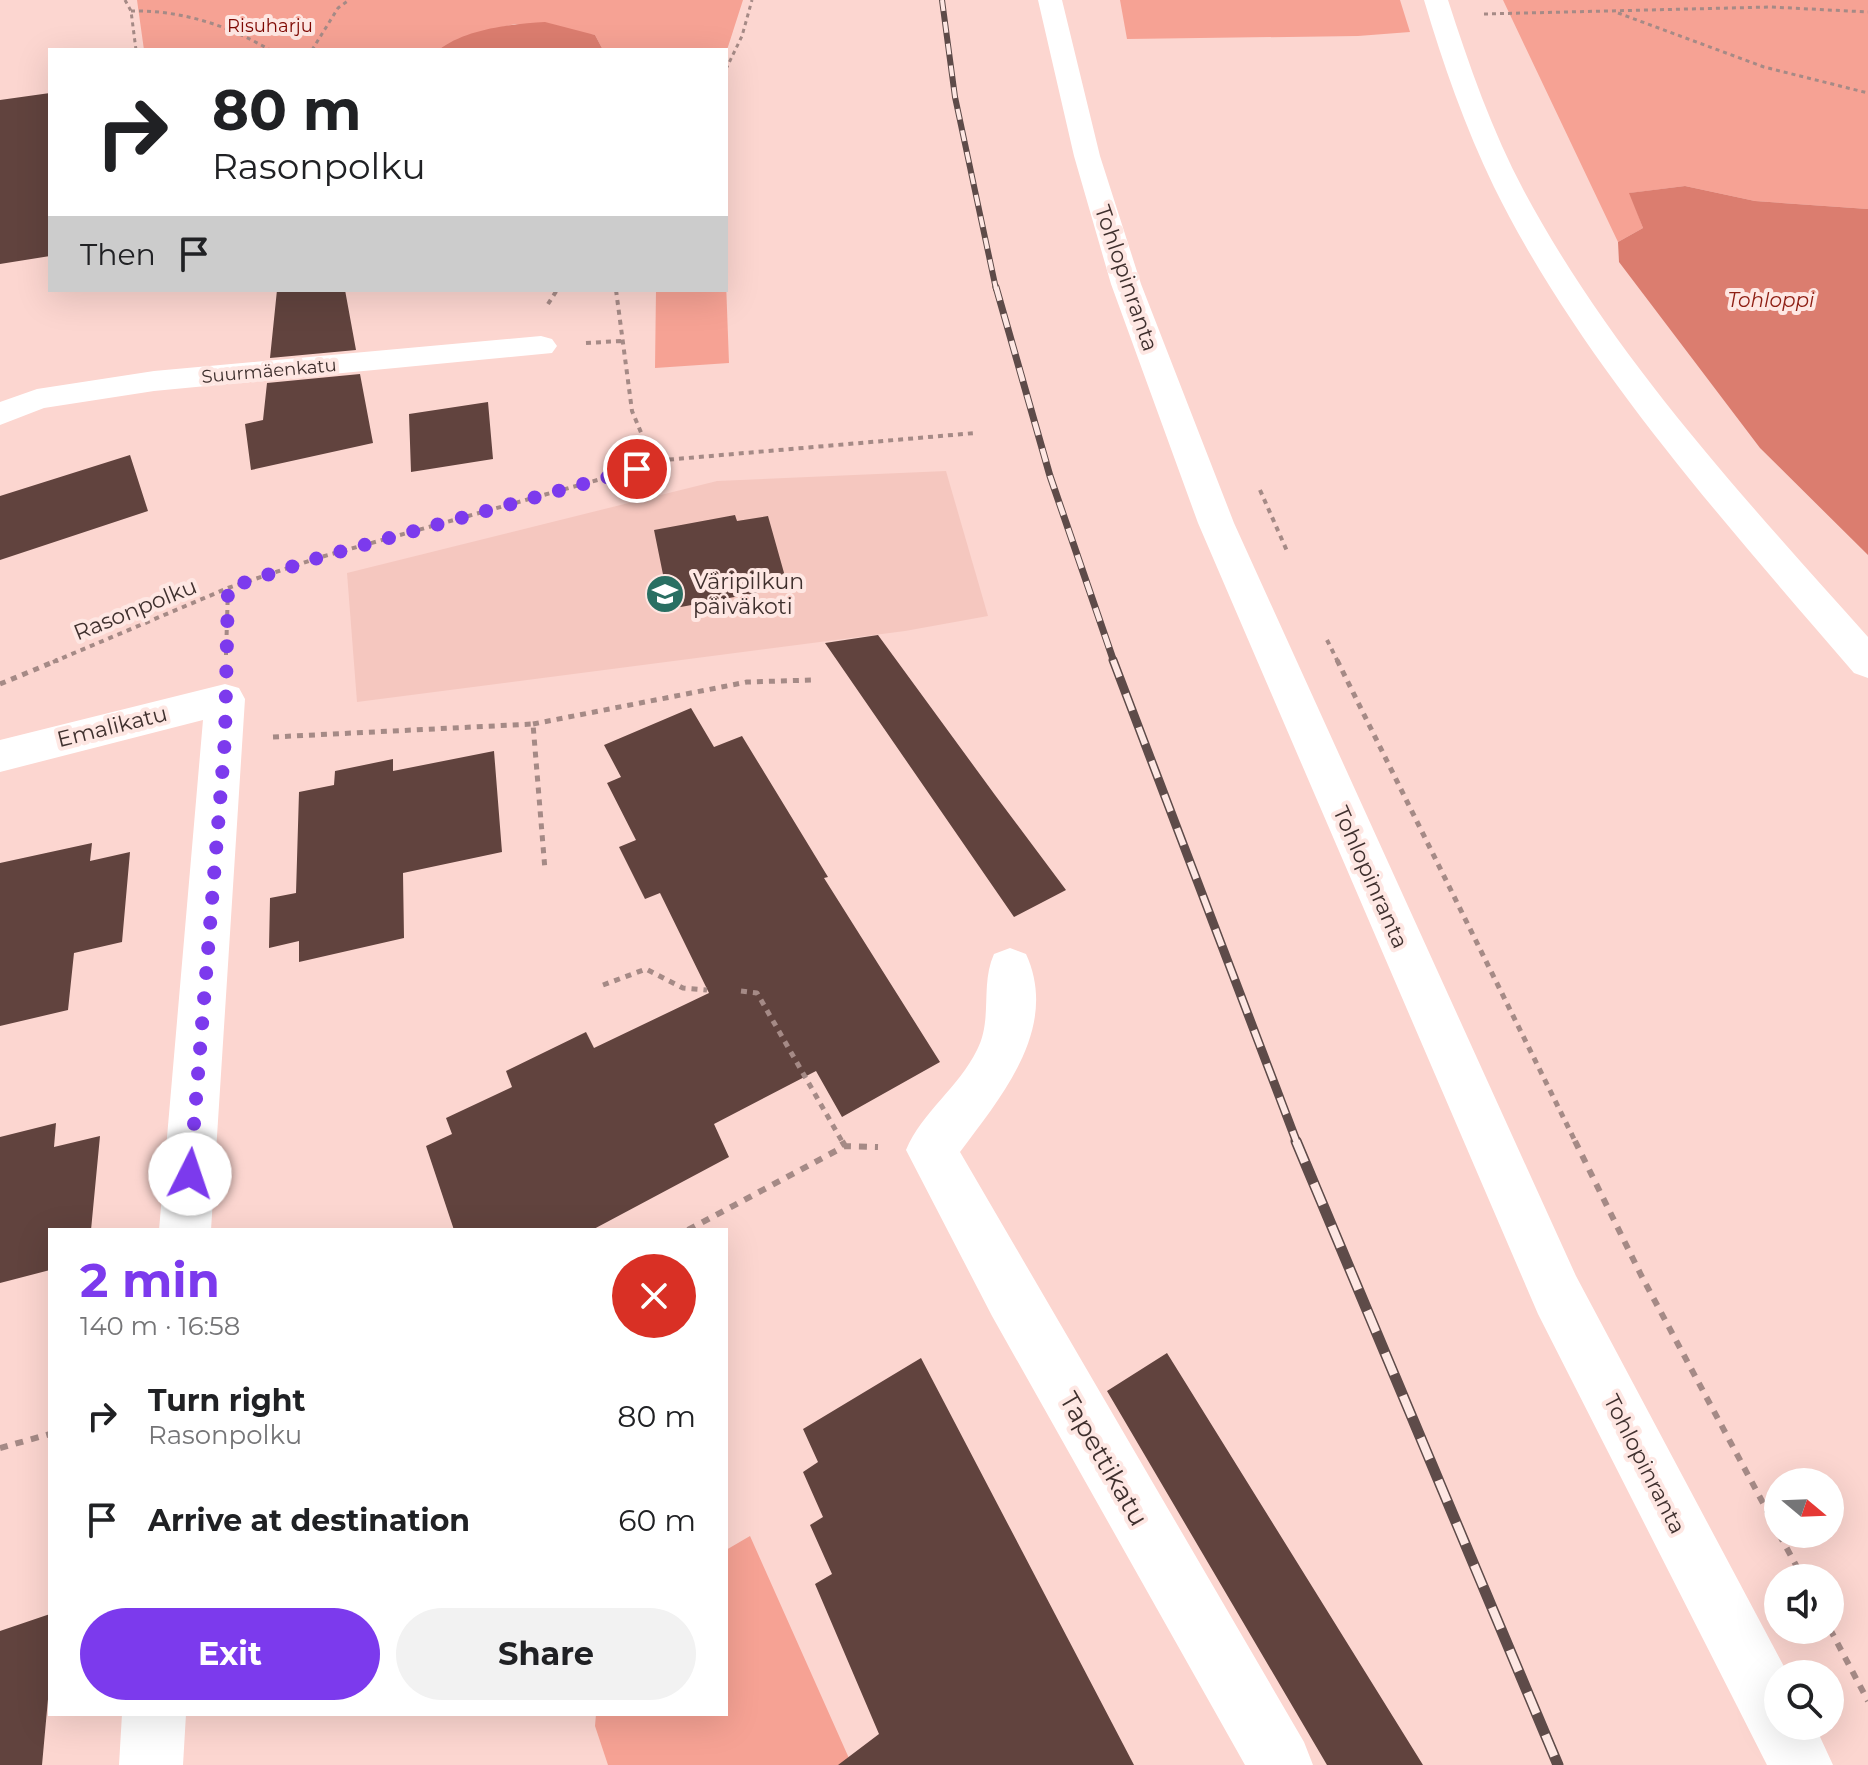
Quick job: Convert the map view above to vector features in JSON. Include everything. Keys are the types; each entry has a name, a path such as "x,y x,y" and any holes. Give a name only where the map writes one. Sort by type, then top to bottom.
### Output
{"street":[{"name":"Tohlopinranta","path":"1050,0 1087,156 1126,284 1216,523 1557,1295 1764,1693"},
{"path":"1438,6 1499,168 1572,293 1645,401 1709,480 1868,663"},
{"name":"Suurmäenkatu","path":"0,414 37,399 154,381 541,346"},
{"path":"185,1228 225,719"},
{"name":"Emalikatu","path":"0,756 225,719"},
{"path":"931,1150 996,1065 1011,1022 1010,969"},
{"name":"Tapettikatu","path":"931,1150 1018,1311 1281,1765"},
{"path":"151,1765 154,1716"},
{"path":"1788,1740 1801,1765"}],"path":[{"path":"125,0 131,11 136,48"},
{"path":"313,48 338,8 349,0"},
{"path":"728,65 738,46 752,0"},
{"path":"1438,6 1613,11 1771,7 1868,12"},
{"path":"131,11 160,9 223,28 266,48"},
{"path":"1613,11 1764,67 1868,93"},
{"path":"616,292 632,411 653,461"},
{"name":"Rasonpolku","path":"0,684 228,588 321,557 637,469 653,461 975,433"},
{"path":"1258,485 1289,557"},
{"path":"228,588 225,719 533,724 747,682 811,680"},
{"path":"1321,628 1641,1275 1764,1505"},
{"path":"533,724 545,870"},
{"path":"603,985 646,969 683,988 707,990"},
{"path":"741,991 757,993 845,1146"},
{"path":"692,1228 845,1146 931,1150"},
{"path":"0,1448 48,1435"},
{"path":"1838,1644 1868,1701"}],"shaded area":[{"name":"Väripilkun päiväkoti","path":"946,471 988,616 905,631 357,702 347,573 717,481"}],"green space":[{"name":"Risuharju","path":"137,0 743,0 728,48 602,48 595,35 515,24 467,36 443,48 144,48"},
{"path":"1120,0 1400,0 1410,32 1358,36 1127,39"},
{"path":"1503,0 1868,0 1868,209 1755,201 1685,186 1630,193 1643,228 1618,242"},
{"path":"656,292 726,292 729,363 655,368"},
{"path":"750,1536 852,1765 608,1765 595,1726 596,1716 728,1716 728,1549"}],"water":[{"path":"545,22 595,35 602,48 442,48 475,32"},
{"name":"Tohloppi","path":"1685,186 1755,201 1868,209 1868,555 1760,448 1619,262 1618,242 1643,228 1629,193"}],"building":[{"path":"48,93 48,256 0,264 0,100"},
{"path":"277,292 345,292 356,350 270,358"},
{"path":"360,374 373,443 251,470 245,424 263,420 267,383"},
{"path":"488,402 493,459 411,472 409,414"},
{"path":"130,455 148,511 0,560 0,496"},
{"path":"735,515 737,521 768,516 788,587 670,609 654,530"},
{"path":"878,635 1066,890 1014,917 825,643"},
{"path":"691,708 714,747 742,736 828,877 824,878 940,1062 842,1117 816,1071 714,1124 729,1157 596,1228 453,1228 426,1146 452,1134 446,1118 512,1087 506,1071 586,1032 594,1048 709,993 660,893 645,899 619,847 636,840 607,783 621,777 604,745"},
{"path":"494,751 502,852 403,873 404,938 299,962 299,941 269,948 270,898 296,893 299,792 334,785 335,771 393,759 393,771"},
{"path":"92,843 90,861 130,852 122,942 74,953 68,1010 0,1026 0,863"},
{"path":"56,1123 54,1147 100,1136 91,1228 48,1228 48,1271 0,1283 0,1137"},
{"path":"1167,1353 1423,1765 1327,1765 1107,1391"},
{"path":"921,1358 1134,1765 838,1765 879,1734 815,1584 832,1574 810,1525 823,1517 803,1472 818,1462 803,1429"},
{"path":"48,1615 48,1699 42,1765 0,1765 0,1631"}],"railway":[{"path":"942,0 955,97 996,289"},
{"path":"996,287 1050,476 1114,662"},
{"path":"1113,660 1297,1143"},
{"path":"1296,1141 1558,1765"}],"place":[{"name":"Väripilkun päiväkoti","path":"665,594"}],"route":[{"path":"190,1174 225,739 228,588 321,557 637,469"}]}
